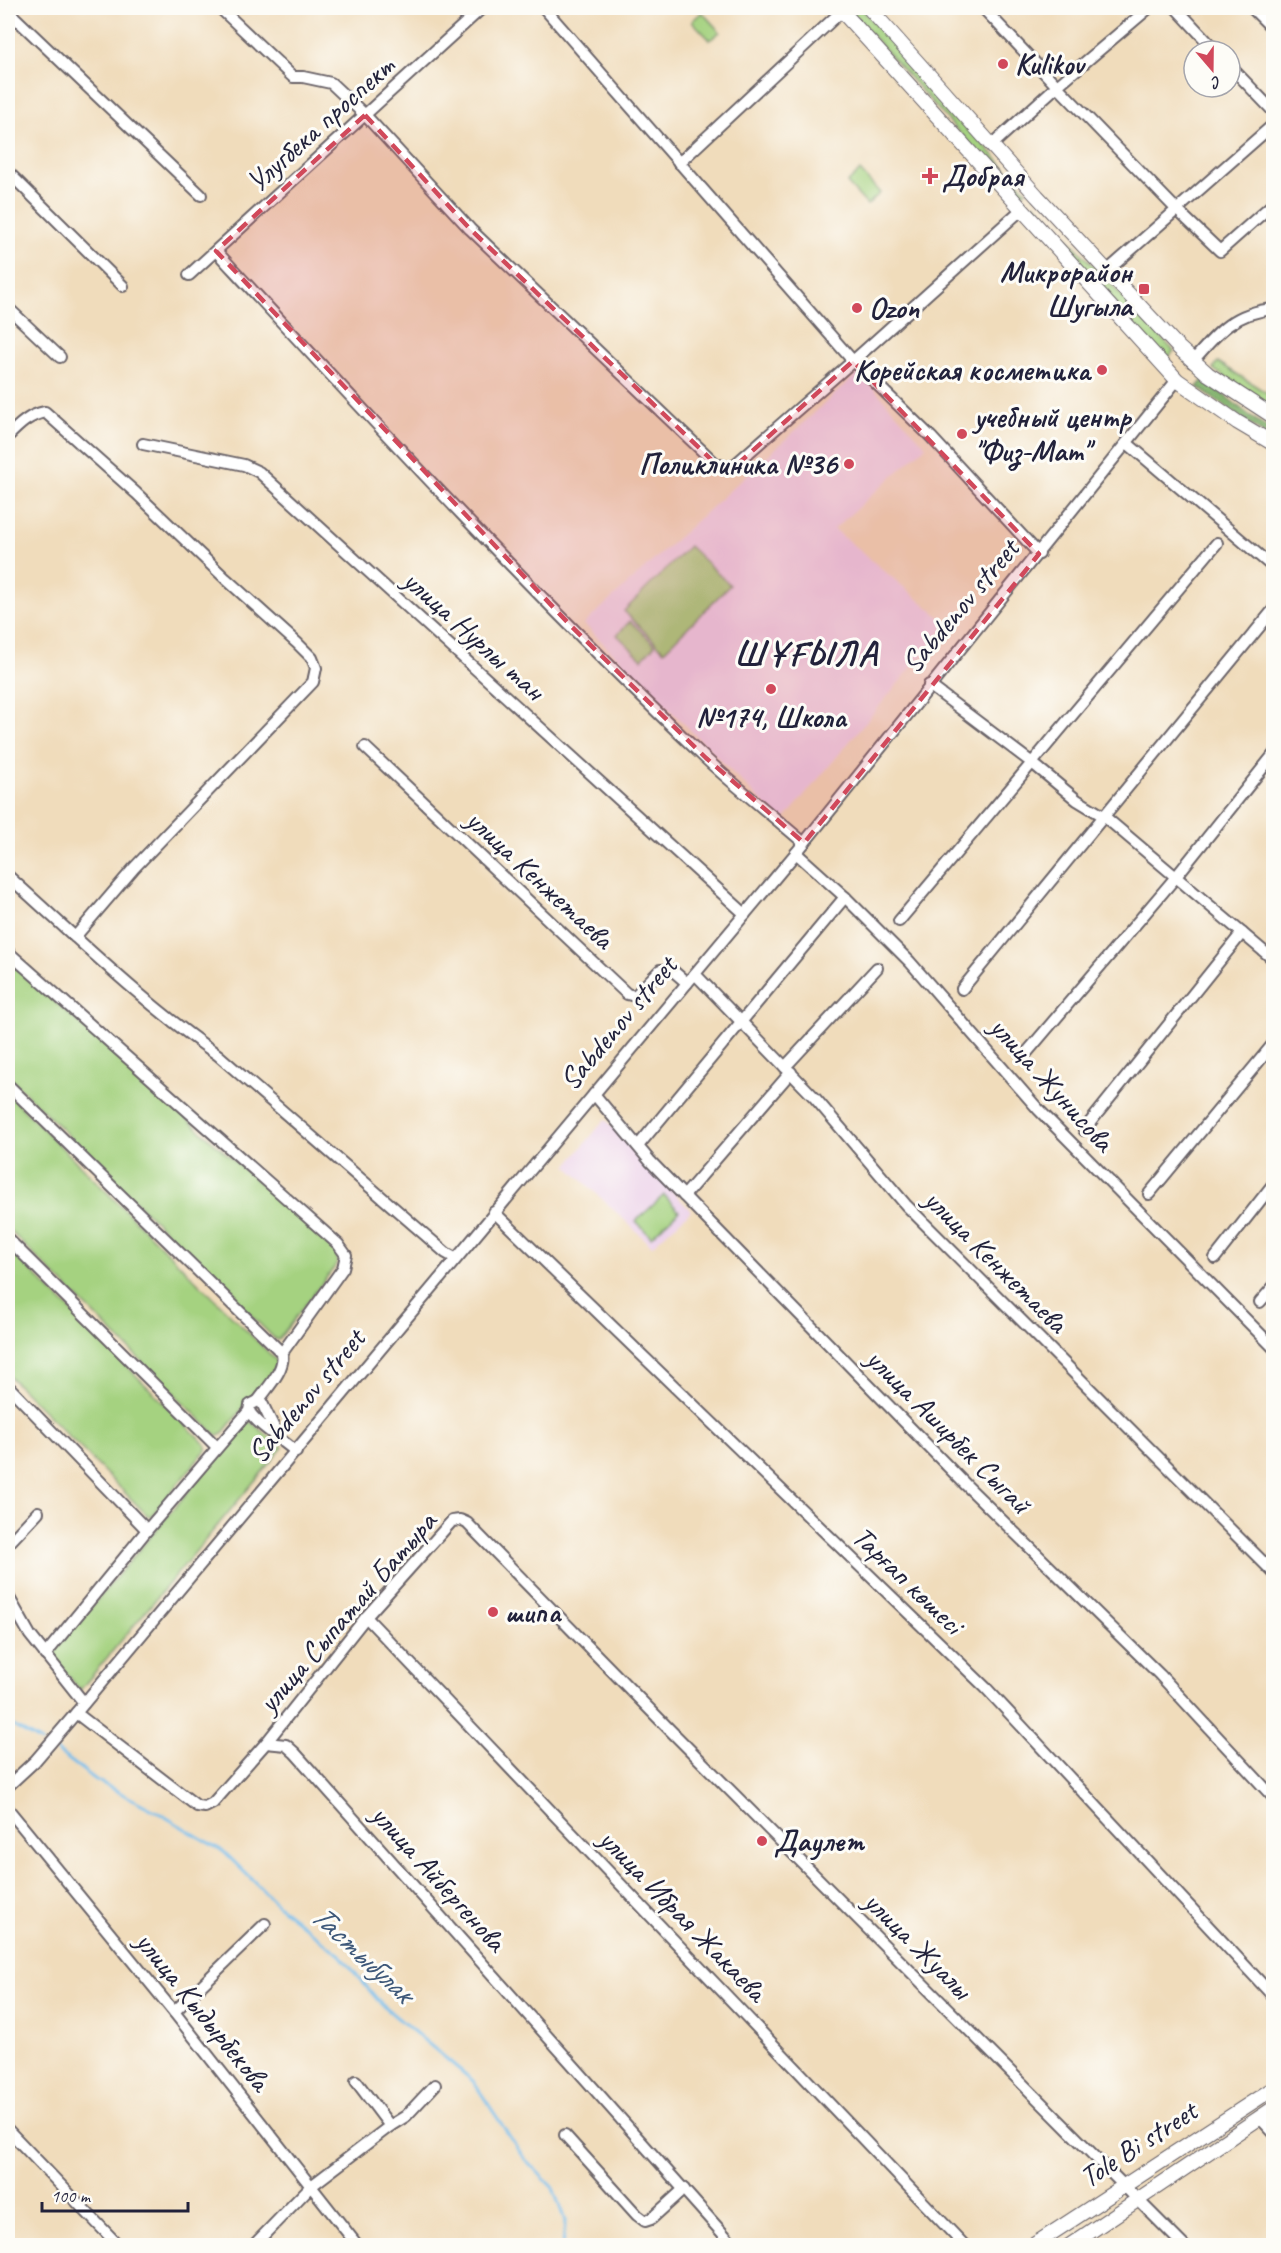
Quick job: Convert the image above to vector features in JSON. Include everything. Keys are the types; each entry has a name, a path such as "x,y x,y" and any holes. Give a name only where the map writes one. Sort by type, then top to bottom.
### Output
{"main road":[{"path":"869,8 1037,196 1192,362 1274,417"},
{"path":"842,9 1021,210 1177,380 1237,422 1274,444"},
{"path":"1021,210 1037,196"},
{"name":"Sabdenov street","path":"1177,380 1192,362"},
{"name":"Tole Bi street","path":"1032,2246 1274,2088"},
{"name":"Tole Bi street","path":"1069,2246 1274,2108"}],"street":[{"path":"220,8 293,77 331,83 364,115 470,229 716,464 727,469 734,467 1021,210"},
{"name":"Улугбека проспект","path":"189,275 482,8"},
{"path":"544,8 853,361 931,437 1039,554"},
{"path":"983,8 1177,210 1220,251 1274,203"},
{"path":"992,144 1149,8"},
{"path":"1176,8 1205,39"},
{"path":"1252,8 1274,30"},
{"path":"679,163 842,9"},
{"path":"8,11 201,195"},
{"path":"1242,79 1274,112"},
{"path":"1107,271 1274,124"},
{"path":"8,172 123,286"},
{"path":"216,251 452,504 571,626 706,758 804,843"},
{"path":"8,308 60,357"},
{"name":"Sabdenov street","path":"1192,362 1226,326 1242,315 1274,309"},
{"name":"Sabdenov street","path":"8,1786 35,1761 76,1713 796,853 929,685 1039,554 1177,380"},
{"path":"8,436 34,414 45,412 297,643 312,658 316,668 313,682 134,868 75,937"},
{"path":"1127,443 1274,568"},
{"name":"улица Нурлы тан","path":"143,444 244,465 259,472 745,914"},
{"path":"899,921 1217,543"},
{"path":"962,989 1274,609"},
{"path":"929,685 1077,800 1105,817 1274,960"},
{"name":"улица Кенжетаева","path":"365,747 627,994 635,996 660,970 672,970 687,983"},
{"path":"1023,1057 1175,878 1274,754"},
{"name":"улица Жунисова","path":"796,853 845,897 942,997 1038,1109 1274,1348"},
{"path":"8,876 75,937 190,1035 218,1055 446,1253 455,1258"},
{"path":"638,1146 845,897"},
{"path":"1084,1130 1242,933"},
{"path":"8,952 329,1236 346,1255 343,1268 282,1353"},
{"path":"684,1196 788,1070 877,968"},
{"name":"улица Кенжетаева","path":"695,974 815,1098 906,1205 1274,1573"},
{"path":"1149,1194 1274,1043"},
{"path":"8,1085 282,1353 283,1360 281,1367 258,1401 250,1405 249,1411 216,1447 45,1655"},
{"name":"улица Аширбек Сыгай","path":"594,1094 684,1196 966,1485 1160,1675 1274,1798"},
{"path":"1215,1258 1274,1183"},
{"name":"Тарғап көшесі","path":"494,1212 986,1688 1274,1997"},
{"path":"8,1239 216,1447"},
{"path":"1260,1302 1274,1286"},
{"path":"8,1386 147,1530"},
{"path":"258,1401 265,1407 271,1425 278,1436"},
{"path":"249,1411 261,1424 296,1452"},
{"path":"8,1544 38,1512"},
{"name":"улица Сыпатай Батыра","path":"266,1743 366,1617 452,1521 460,1520 467,1523"},
{"name":"улица Жуалы","path":"467,1523 1184,2246"},
{"path":"8,1596 30,1635 84,1703"},
{"name":"улица Ибрая Жакаева","path":"366,1617 965,2246"},
{"path":"76,1713 197,1806 205,1807 213,1803 266,1743"},
{"name":"улица Айбергенова","path":"266,1743 286,1745 295,1753 734,2246"},
{"name":"улица Кыдырбекова","path":"8,1809 174,2012 358,2246"},
{"path":"174,2012 266,1924"},
{"path":"356,2081 390,2126"},
{"path":"253,2246 310,2187 406,2116 435,2085"},
{"path":"1258,2117 1274,2133"},
{"path":"8,2130 119,2246"},
{"path":"565,2135 645,2221 651,2219 684,2189"}],"highlighted area":[{"path":"365,115 470,229 716,464 731,470 853,361 1039,554 804,843 706,758 571,626 216,251"}],"shaded area":[{"name":"№174, Школа","path":"859,372 926,446 834,529 948,624 783,821 584,624"},
{"path":"605,1119 691,1211 652,1246 567,1166"}],"green space":[{"path":"851,8 861,8 1026,191 1018,198 850,11"},
{"path":"702,12 720,32 710,40 692,21"},
{"path":"860,171 880,193 867,205 847,183"},
{"path":"1035,204 1174,351 1166,360 1030,211 1031,206"},
{"path":"1218,362 1273,397 1273,409 1213,369"},
{"path":"1204,379 1254,419 1273,431 1273,440 1197,387"},
{"path":"689,546 730,585 664,651 624,611"},
{"path":"630,621 655,645 642,659 617,635"},
{"path":"8,960 332,1247 337,1254 337,1264 278,1340 8,1076"},
{"path":"8,1094 276,1360 276,1367 222,1434 218,1436 209,1428 8,1229"},
{"path":"664,1195 679,1211 651,1237 636,1221"},
{"path":"8,1248 206,1445 206,1450 152,1515 148,1516 8,1375"},
{"path":"248,1420 283,1447 80,1690 58,1663 54,1653 56,1649"}],"waterway":[{"name":"Тастыбулак","path":"8,1723 41,1742"},
{"name":"Тастыбулак","path":"56,1750 96,1780 157,1812 224,1852 281,1908 340,1955 382,2005 473,2081 524,2158 553,2188 565,2221 563,2246"}],"place":[{"name":"Kulikov","path":"1003,64"},
{"name":"Добрая","path":"930,176"},
{"name":"Микрорайон Шугыла","path":"1144,289"},
{"name":"Ozon","path":"857,308"},
{"name":"Корейская косметика","path":"1102,370"},
{"name":"учебный центр \"Физ-Мат\"","path":"962,434"},
{"name":"Поликлиника №36","path":"849,464"},
{"name":"№174, Школа","path":"771,689"},
{"name":"шипа","path":"493,1612"},
{"name":"Даулет","path":"762,1841"}],"district":[{"name":"ШҰҒЫЛА","path":"806,652"}]}
